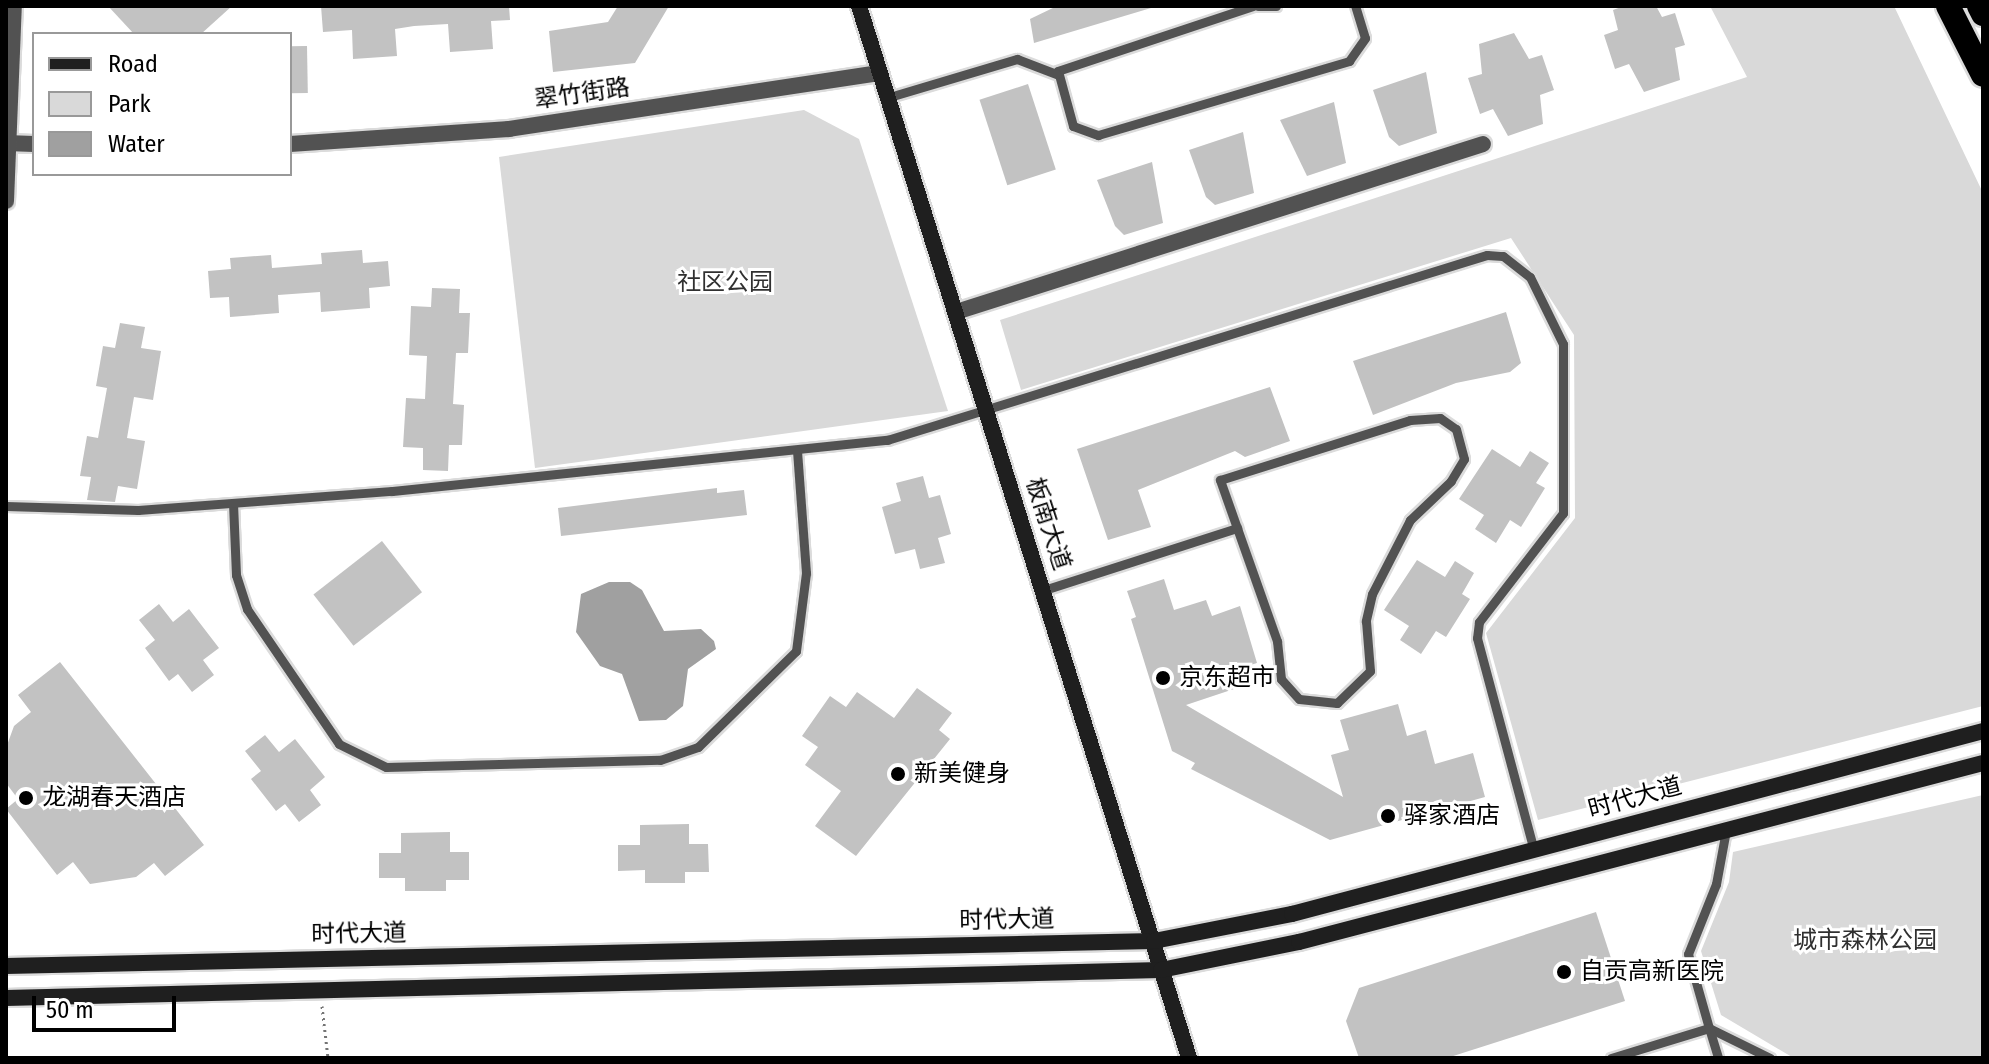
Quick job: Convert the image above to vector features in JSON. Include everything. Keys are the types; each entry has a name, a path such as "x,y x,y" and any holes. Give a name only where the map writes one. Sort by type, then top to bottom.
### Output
{"highway":[{"path":"1948,6 1983,75"},
{"path":"1979,6 1983,14"}],"main road":[{"name":"板南大道","path":"865,8 878,73 1044,590 1189,1058"},
{"name":"时代大道","path":"6,966 1154,941 1292,914 1983,731"},
{"path":"6,998 1161,970 1299,942 1983,763"}],"street":[{"path":"6,201 14,6"},
{"name":"翠竹街路","path":"292,144 509,129 878,73"},
{"path":"9,143 32,144"},
{"path":"956,312 1483,144"}],"lane":[{"path":"886,98 1017,59 1056,74 1256,6 1276,6"},
{"path":"1056,74 1074,127 1098,135 1351,60 1365,38 1355,6"},
{"path":"6,506 138,510 233,503 887,440 988,414 1487,255 1516,263 1558,324 1563,344 1563,513 1479,622 1477,638 1534,850"},
{"path":"1421,417 1450,422 1461,438 1459,470 1410,520 1372,594 1366,621 1370,671 1337,703 1312,704 1281,679 1277,641 1237,528 1220,480 1421,417"},
{"path":"233,503 236,575 247,609 339,744 386,767 660,760 698,747 796,651 806,573 797,451"},
{"path":"1044,590 1237,528"},
{"path":"1718,1058 1688,954 1716,884 1726,830"},
{"path":"1611,1058 1709,1028 1770,1058"}],"path":[{"path":"320,990 328,1058"}],"green space":[{"path":"1710,6 1894,6 1983,193 1983,706 1538,820 1486,633 1575,518 1574,335 1511,238 1021,390 1000,320 1747,77"},
{"name":"社区公园","path":"804,110 859,139 948,411 535,468 499,157"},
{"name":"城市森林公园","path":"1983,795 1983,1058 1792,1057 1721,1015 1701,951 1729,882 1733,852"}],"water":[{"path":"609,582 630,582 642,590 664,631 701,629 714,641 716,649 688,669 683,706 666,720 639,721 622,674 600,666 576,632 581,594"}],"building":[{"path":"108,6 232,6 203,32 132,32"},
{"path":"321,6 509,6 510,20 491,21 493,49 450,52 448,24 414,26 395,29 397,56 353,59 352,30 323,32"},
{"path":"618,6 669,6 635,63 553,72 549,31 608,22"},
{"path":"1057,6 1151,8 1034,43 1030,19"},
{"path":"1624,6 1656,6 1662,17 1675,13 1685,45 1675,48 1680,80 1644,92 1629,64 1615,69 1604,35 1618,30 1613,10"},
{"path":"1514,33 1529,59 1542,55 1554,90 1540,95 1543,124 1508,136 1493,109 1480,114 1468,78 1482,74 1479,44"},
{"path":"292,46 307,46 308,93 292,93"},
{"path":"1426,72 1437,133 1399,146 1389,137 1373,90"},
{"path":"1028,84 1056,170 1007,185 979,100"},
{"path":"1334,102 1346,163 1307,176 1280,120"},
{"path":"1243,132 1254,193 1215,205 1206,197 1189,150"},
{"path":"1152,162 1163,223 1124,235 1115,226 1097,180"},
{"path":"362,250 363,263 388,261 390,286 369,288 370,308 321,312 320,292 278,295 279,313 230,317 229,297 210,298 208,271 231,269 230,258 271,255 272,268 322,264 321,253"},
{"path":"432,288 460,289 459,313 470,313 468,353 456,353 453,404 464,405 462,445 449,445 448,471 423,470 423,448 403,447 406,398 425,399 427,356 409,355 411,306 431,307"},
{"path":"1506,312 1521,363 1510,372 1456,383 1373,415 1353,361"},
{"path":"120,323 145,327 141,348 161,351 153,400 134,397 127,438 145,441 137,489 118,486 115,502 87,500 91,477 80,476 87,436 98,438 107,388 96,386 103,346 115,348"},
{"path":"1270,387 1290,441 1245,457 1235,451 1138,490 1151,527 1108,540 1077,449"},
{"path":"1492,449 1520,467 1530,451 1549,463 1536,483 1545,488 1521,527 1510,520 1496,543 1475,529 1484,515 1459,499"},
{"path":"923,476 929,498 940,495 951,534 938,538 945,563 920,569 915,549 895,554 882,507 901,501 896,483"},
{"path":"717,488 717,493 744,490 747,515 561,536 558,508"},
{"path":"382,541 422,592 353,646 313,595"},
{"path":"1417,560 1445,577 1455,561 1474,573 1462,594 1470,599 1446,637 1436,631 1421,654 1400,640 1409,626 1384,610"},
{"path":"1164,579 1174,610 1206,600 1212,616 1240,606 1257,663 1228,672 1234,689 1186,705 1343,797 1331,755 1349,750 1340,720 1398,704 1407,736 1426,730 1435,764 1473,753 1485,797 1330,840 1191,769 1195,763 1172,751 1131,619 1136,617 1127,591"},
{"path":"159,604 173,622 189,609 219,648 203,660 214,675 192,692 178,674 169,681 145,648 155,640 139,620"},
{"path":"60,662 204,845 165,876 154,863 136,877 90,884 73,862 57,875 6,809 18,799 6,783 6,748 14,726 31,712 18,695"},
{"path":"917,688 952,713 939,730 950,739 856,856 815,826 841,791 805,765 818,747 802,736 830,696 846,707 857,692 894,718"},
{"path":"265,735 279,752 295,739 325,777 310,790 321,805 299,822 285,804 276,811 251,779 261,771 245,751"},
{"path":"689,824 689,844 708,844 709,872 685,872 685,883 645,883 645,870 618,871 618,845 640,845 640,825"},
{"path":"450,832 450,852 469,852 469,880 446,880 446,891 405,891 405,878 379,878 379,853 401,853 401,833"},
{"path":"1596,912 1625,1001 1447,1058 1359,1058 1346,1021 1359,988"}],"place":[{"name":"京东超市","path":"1163,678"},
{"name":"新美健身","path":"898,774"},
{"name":"龙湖春天酒店","path":"26,798"},
{"name":"驿家酒店","path":"1388,816"},
{"name":"自贡高新医院","path":"1564,972"}]}
